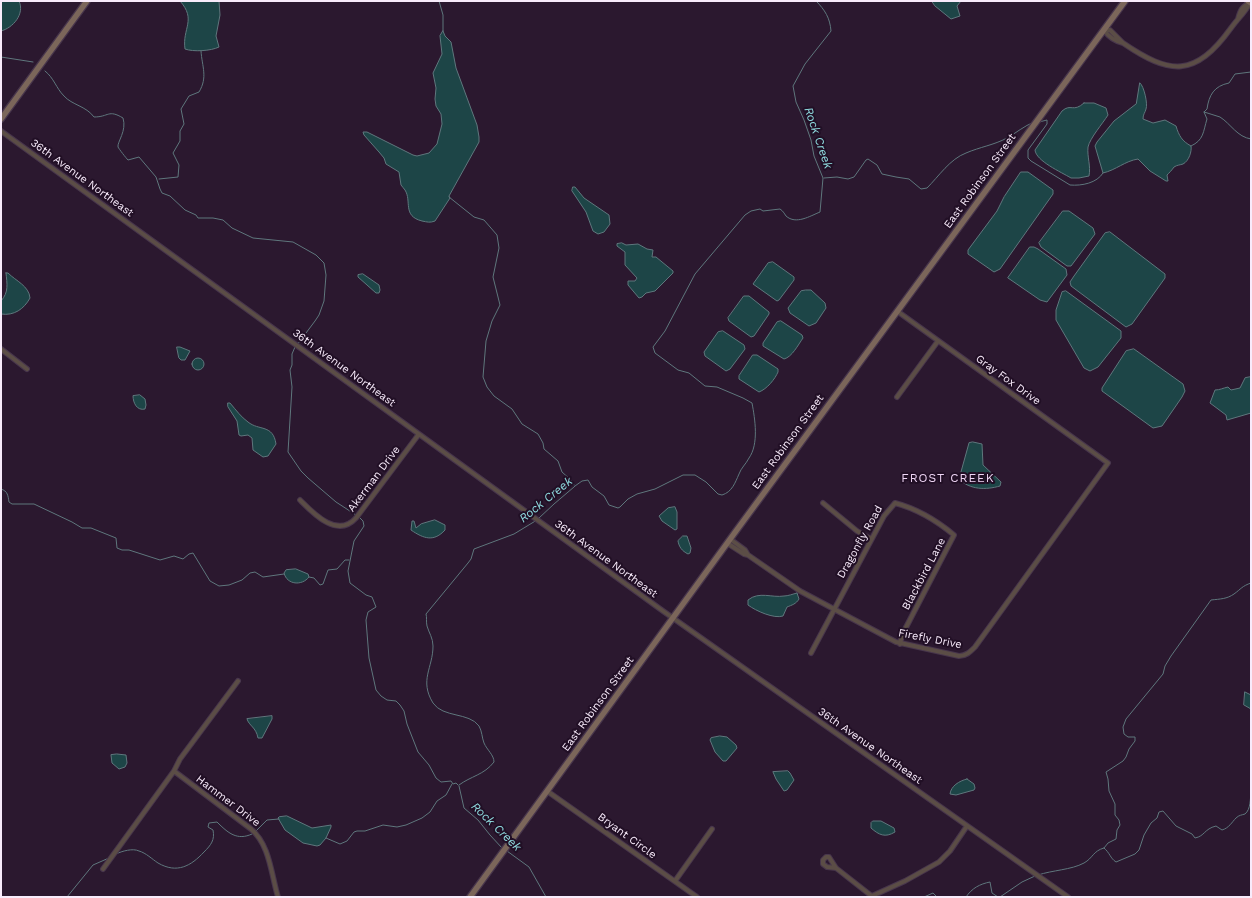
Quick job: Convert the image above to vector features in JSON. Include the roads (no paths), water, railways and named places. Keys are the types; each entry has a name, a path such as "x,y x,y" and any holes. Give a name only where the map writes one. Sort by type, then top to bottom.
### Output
{"street":[{"path":"1,119 87,1"},
{"name":"East Robinson Street","path":"470,897 728,541 1125,1"},
{"path":"1104,30 1118,42 1123,43 1141,55 1169,66 1184,67 1198,62 1211,52 1225,37 1238,19 1244,6 1250,2"},
{"name":"36th Avenue Northeast","path":"1,131 673,618 1068,897"},
{"name":"Gray Fox Drive","path":"897,311 1108,463"},
{"path":"897,397 938,341"},
{"path":"1,349 26,369"},
{"name":"Akerman Drive","path":"300,500 316,516 324,521 342,526 349,525 356,518 419,434"},
{"name":"Firefly Drive","path":"728,541 745,550 748,554 795,588 900,644 964,656 972,651 1108,463"},
{"path":"823,503 857,531 871,539"},
{"name":"Dragonfly Road","path":"811,653 871,539 887,511 895,503 926,515 954,536"},
{"name":"Blackbird Lane","path":"900,644 902,635 954,536"},
{"path":"103,869 174,771 180,759 238,681"},
{"name":"Hammer Drive","path":"174,771 247,825 258,836 266,851 278,897"},
{"name":"Bryant Circle","path":"548,790 697,897"},
{"path":"836,868 872,896 905,881 939,862 950,851 967,826"},
{"path":"675,881 712,829"}],"waterway":[{"path":"439,1 443,15 443,31"},
{"name":"Rock Creek","path":"539,518 575,486 582,481 588,480 592,487 604,496 609,505 618,508 628,499 637,494 655,489 683,475 695,475 706,482 718,494 722,495 733,487 741,470 748,460 752,452 755,439 752,403 717,387 705,386 689,373 678,370 655,353 653,347 665,331 695,274 745,215 751,211 760,209 763,211 780,209 790,219 799,220 820,212 823,178 814,156 811,140 804,120 796,102 793,86 805,64 831,31 830,22 816,1"},
{"path":"159,179 178,177 179,165 173,153 180,141 180,131 184,124 181,109 189,96 199,92 202,87 204,72 201,51"},
{"path":"1,57 33,62"},
{"path":"45,71 67,99 87,110 94,117 114,114 123,118 124,127 118,147 128,160 139,157 156,177 162,193 170,196 185,210 196,215 198,218 223,220 232,228 253,238 293,242 316,255 324,263 326,275 324,301 319,315 297,345"},
{"path":"1191,146 1201,138 1207,119 1204,112 1207,109 1209,99 1213,92 1220,86 1229,83 1235,74 1251,72"},
{"path":"1204,112 1220,117 1242,136 1251,139"},
{"path":"1039,122 1047,120 1047,124 1028,150 1028,158 1031,161 1070,185 1089,183 1097,179 1103,173"},
{"path":"824,178 837,177 848,179 854,177 868,159 877,165 882,174 909,179 921,189 927,188 955,159 971,151 1002,140 1034,122"},
{"path":"449,197 474,217 484,220 497,235 499,248 493,277 500,305 492,321 486,341 483,377 487,387 494,396 512,409 522,424 538,434 543,443 544,449 558,461 562,472 572,481 574,485"},
{"path":"295,347 292,354 292,365 290,370 292,387 288,452 301,471 308,478 336,502 356,515"},
{"path":"1251,412 1251,418"},
{"path":"1,489 6,492 9,502 12,504 34,504 82,528 91,528 116,538 117,548 122,550 129,550 160,560 174,556 183,559 189,554 193,553 210,581 219,586 229,585 242,580 250,573 255,572 263,577 284,574"},
{"path":"359,517 363,521 364,526 354,541 348,571 350,583 366,595 372,597 376,607 368,612 366,620 369,658 376,690 387,700 396,701 400,705 404,711 407,724 418,752 429,765 436,778 441,782 451,781 453,784 456,783 458,785"},
{"name":"Rock Creek","path":"459,785 482,773 494,762 494,759 484,743 479,726 475,722 437,708 429,695 427,681 433,643 427,626 426,614 471,559 474,549 514,534 537,520"},
{"path":"309,577 314,578 320,585 323,584 328,570 337,569 345,560 349,560"},
{"path":"1038,875 1084,863 1100,849 1104,848 1108,843 1116,839 1117,830 1120,825 1119,820 1115,815 1115,804 1109,791 1106,772 1123,761 1135,741 1135,737 1128,737 1124,734 1123,727 1126,719 1163,674 1165,666 1171,656 1211,600 1229,597 1244,586 1251,583"},
{"path":"326,838 340,844 347,841 354,832 357,831 365,831 383,825 397,827 406,825 422,818 430,812 437,801 446,795 452,784"},
{"name":"Rock Creek","path":"459,786 464,808 478,820 502,848"},
{"path":"1104,848 1116,862 1135,854 1139,850 1144,835 1151,823 1157,818 1159,812 1163,811 1176,826 1192,834 1195,838 1201,836 1212,827 1216,826 1222,830 1237,817 1247,812 1251,793"},
{"path":"255,832 267,820 279,819"},
{"path":"116,854 128,850 137,850 158,863 171,868 177,868 189,865 210,845 213,840 213,830 208,827 209,823 217,822 233,835 242,837 252,834"},
{"name":"Rock Creek","path":"507,851 529,867 546,897"},
{"path":"67,897 93,865 109,858"},
{"path":"1000,897 1022,882 1035,876"},
{"path":"966,897 976,887 990,882 992,893 998,897"},
{"path":"924,897 933,893 937,897"}],"district":[{"name":"FROST CREEK","path":"948,478"}]}
